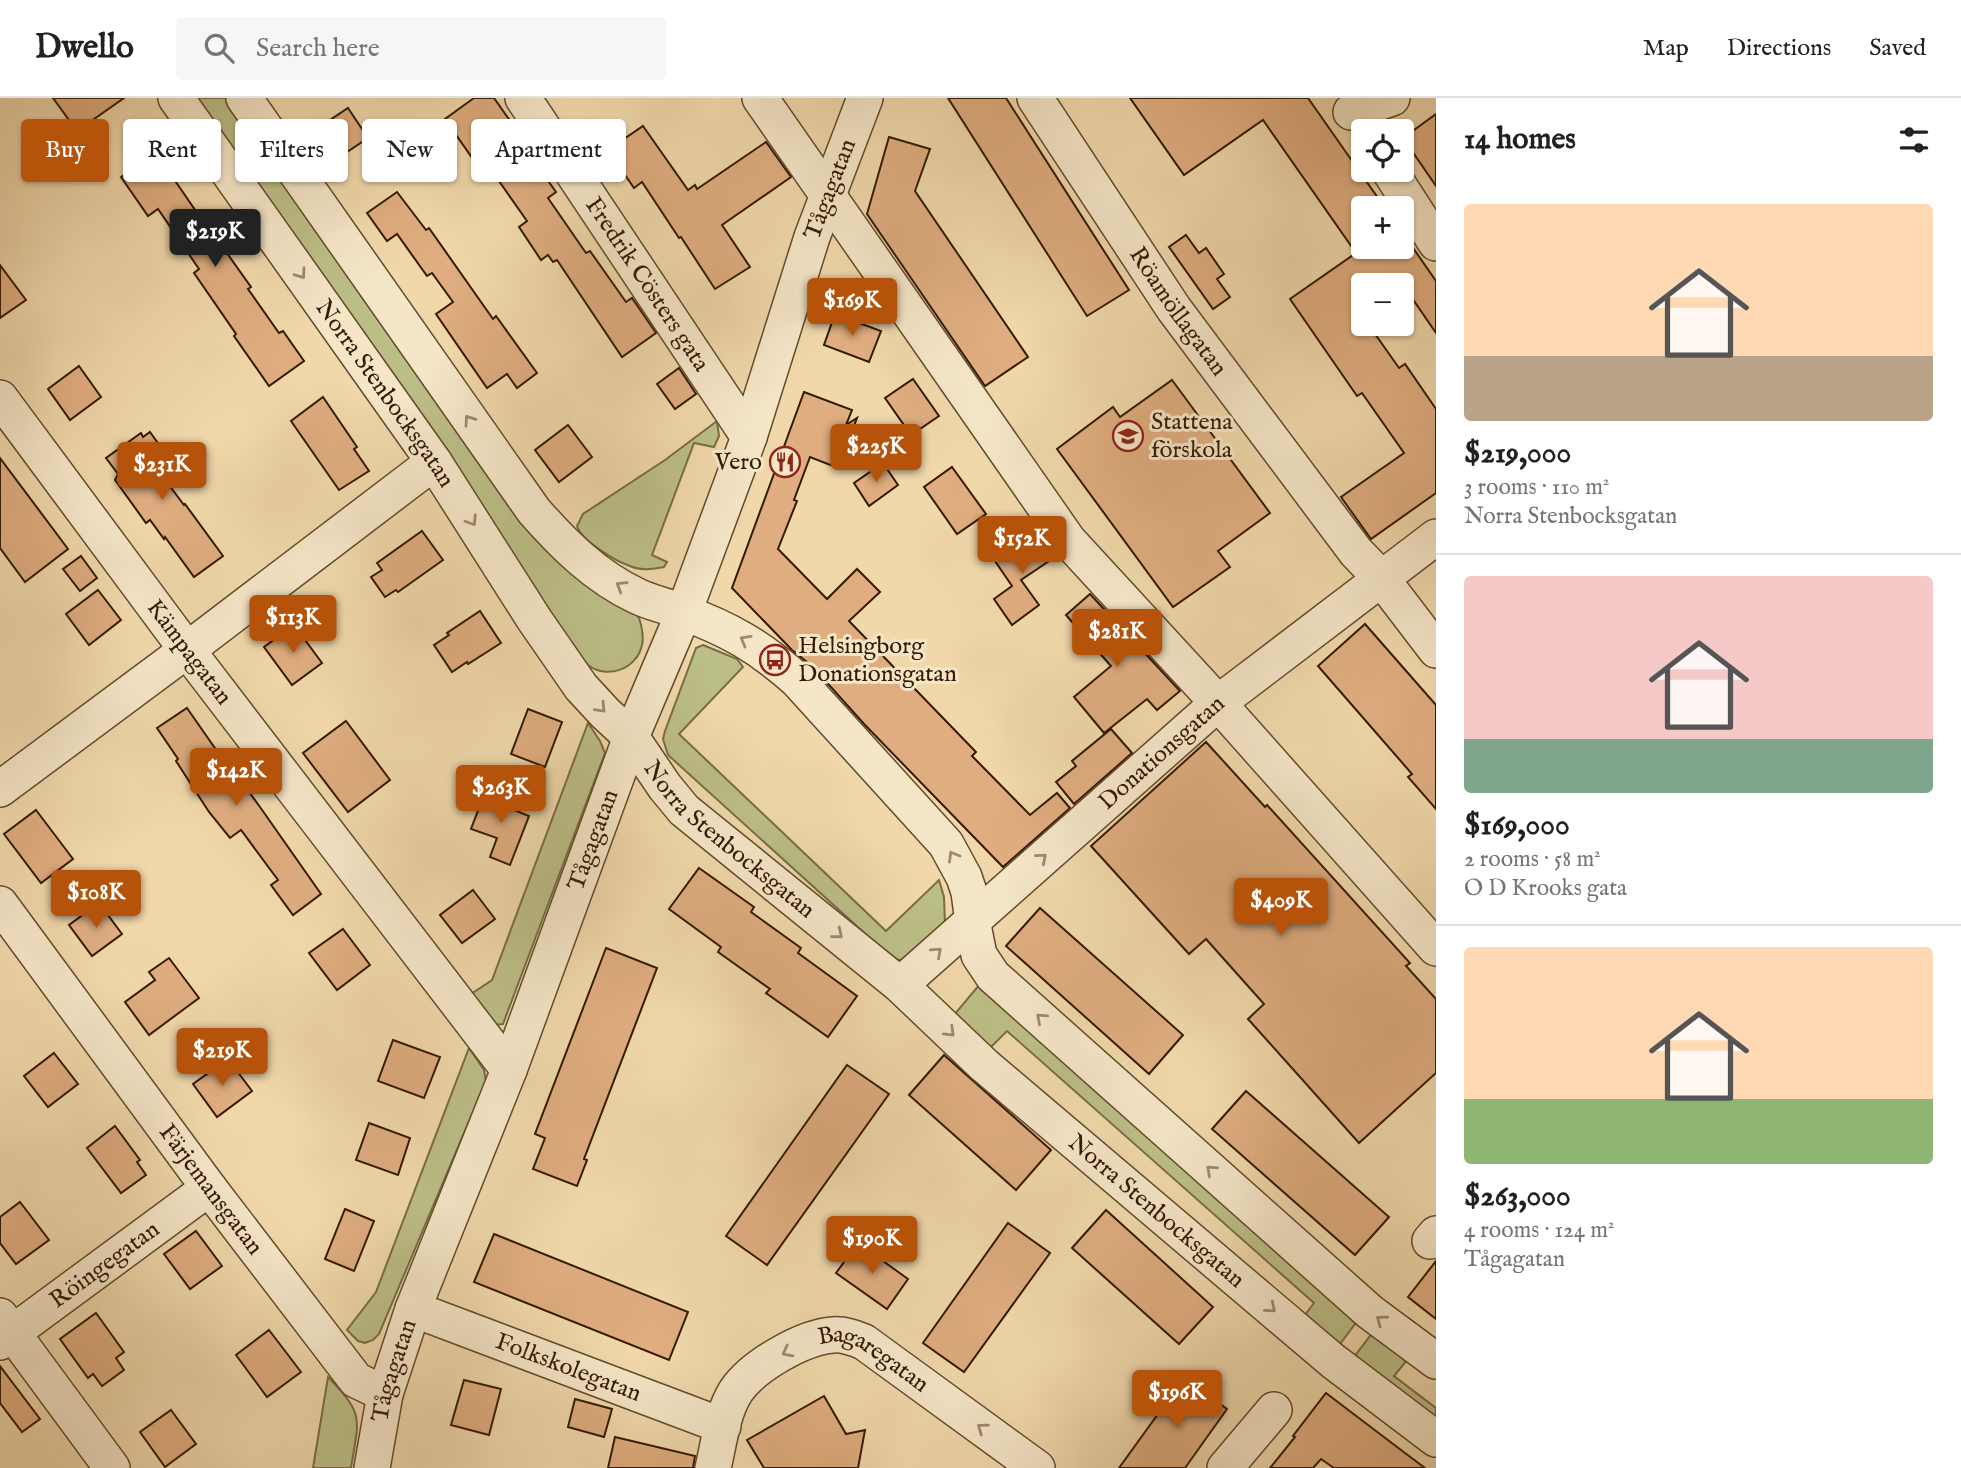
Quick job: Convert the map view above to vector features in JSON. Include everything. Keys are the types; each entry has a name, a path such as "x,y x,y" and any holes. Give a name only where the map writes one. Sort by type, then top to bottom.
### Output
{"street":[{"name":"Norra Stenbocksgatan","path":"176,98 434,462 534,619 581,687 631,737 684,810 900,985 1005,1083 1334,1361 1436,1439"},
{"path":"244,98 534,511 559,540 585,562 636,596 684,612 741,637 775,660 797,680 946,844 969,892 979,956 993,976 1370,1312 1436,1361"},
{"name":"Fredrik Cösters gata","path":"523,98 749,437"},
{"path":"760,98 1068,540 1218,703 1436,948"},
{"name":"Tågagatan","path":"372,1468 385,1394 413,1309 509,1070 631,737 684,612 749,437 827,195 865,98"},
{"name":"Röamöllagatan","path":"1034,98 1174,309 1356,552 1381,579 1436,650"},
{"path":"1352,114 1392,98"},
{"path":"1397,182 1436,243"},
{"name":"Kämpagatan","path":"0,398 187,650 509,1070"},
{"path":"0,789 434,462"},
{"name":"Donationsgatan","path":"900,985 1218,703 1436,537"},
{"name":"Färjemansgatan","path":"0,904 209,1188 356,1380 385,1394"},
{"name":"Röingegatan","path":"4,1330 209,1188"},
{"name":"Folkskolegatan","path":"413,1309 723,1426"},
{"path":"4,1330 112,1468"},
{"name":"Bagaregatan","path":"713,1468 728,1408 737,1390 751,1374 769,1361 813,1339 832,1335 850,1336 864,1342 1037,1468"},
{"path":"1225,1468 1274,1410"}],"green space":[{"path":"192,98 228,98 245,119 235,119 235,160 221,140 221,119 207,119"},
{"path":"250,182 294,182 639,618 642,645 628,666 604,672 587,664"},
{"path":"717,421 719,436 714,447 694,443 652,555 667,562 664,567 634,568 599,549 580,532 577,526 583,514 665,460"},
{"path":"703,645 737,659 743,667 679,734 886,931 939,880 944,897 945,924 902,961 892,958 668,755 663,739 665,731 696,648"},
{"path":"588,723 605,753 503,1024 494,1025 471,994 492,980"},
{"path":"980,984 1361,1316 1334,1352 1299,1323 1314,1303 1007,1031 986,1052 949,1021"},
{"path":"469,1048 484,1070 486,1081 379,1334 365,1343 358,1341 347,1330 376,1292"},
{"path":"1377,1327 1412,1354 1394,1376 1436,1408 1436,1427 1350,1362"},
{"path":"328,1377 354,1409 357,1427 351,1468 313,1468"}],"building":[{"path":"53,98 124,98 94,119 68,119"},
{"path":"474,98 494,98 509,119 471,119 471,156 457,136 457,119 445,119"},
{"path":"948,98 1006,98 1129,290 1087,316"},
{"path":"1130,98 1308,98 1351,159 1351,182 1367,182 1377,196 1351,196 1351,246 1263,120 1184,175"},
{"path":"348,108 362,129 362,142 348,151 348,119 332,119"},
{"path":"1436,114 1436,186 1414,154 1414,130"},
{"path":"643,126 688,190 695,185 697,189 766,142 791,177 722,225 750,267 715,289 642,182 634,188 626,176 626,138"},
{"path":"889,137 930,149 915,191 1028,357 985,386 867,214"},
{"path":"124,182 176,182 200,217 207,212 225,238 219,242 251,287 248,289 279,333 283,331 304,361 269,386 194,273 199,269 158,209 148,216"},
{"path":"500,182 549,182 556,192 548,198 586,253 590,251 626,302 632,298 656,333 622,357 557,260 553,262 548,255 541,260 519,227 527,221"},
{"path":"397,192 426,230 429,228 493,319 496,316 537,373 517,388 507,374 487,388 436,314 453,302 432,273 427,276 397,234 387,241 367,213"},
{"path":"1186,235 1199,253 1206,248 1224,274 1217,279 1230,297 1213,309 1169,247"},
{"path":"1414,249 1436,281 1436,333 1414,301 1414,273 1351,273 1351,336 1376,336 1399,368 1405,364 1436,409 1436,493 1371,539 1341,497 1404,453 1362,393 1357,396 1290,299 1351,256 1351,259 1414,259"},
{"path":"0,265 26,300 0,318"},
{"path":"835,314 881,331 869,362 824,345"},
{"path":"79,366 101,397 70,420 48,389"},
{"path":"679,368 696,394 675,409 657,384"},
{"path":"913,379 939,416 911,435 885,398"},
{"path":"1172,380 1270,513 1218,551 1230,567 1173,607 1057,449 1113,407 1120,417"},
{"path":"804,392 852,410 846,425 857,418 838,468 810,457 794,500 797,501 778,549 827,599 857,569 880,592 849,621 976,752 972,756 1030,815 1057,793 1070,808 1003,867 865,725 812,666 792,650 732,588"},
{"path":"323,397 357,447 354,449 369,471 339,490 291,421"},
{"path":"568,425 592,457 559,482 535,450"},
{"path":"150,432 170,460 157,469 223,556 194,577 150,520 146,523 115,480 118,474 106,458 141,433 143,437"},
{"path":"0,458 68,549 25,582 0,548"},
{"path":"883,463 898,485 869,506 854,483"},
{"path":"952,467 986,514 957,534 924,487"},
{"path":"422,531 443,560 398,592 396,590 385,597 371,577 382,570 377,563"},
{"path":"1037,531 1055,557 1021,580 1039,605 1012,625 994,599 1012,586 995,561"},
{"path":"81,556 97,578 80,591 63,569"},
{"path":"98,590 121,620 89,645 66,614"},
{"path":"1090,594 1180,691 1157,710 1147,699 1104,733 1074,697 1111,666 1066,615"},
{"path":"480,611 501,643 452,672 434,645"},
{"path":"1365,624 1436,705 1436,809 1408,777 1412,774 1318,666"},
{"path":"294,625 322,663 292,685 264,647"},
{"path":"187,708 321,894 293,915 271,885 278,880 241,830 230,838 209,812 157,728"},
{"path":"528,709 562,722 545,767 511,754"},
{"path":"346,721 390,780 348,812 303,753"},
{"path":"1111,729 1132,753 1074,804 1056,782 1076,766 1072,761"},
{"path":"1206,742 1410,963 1406,966 1436,999 1436,1073 1359,1143 1248,1019 1264,1004 1206,939 1189,954 1091,846"},
{"path":"486,790 517,801 514,810 529,816 510,865 490,857 497,838 471,829"},
{"path":"36,810 73,859 41,883 4,834"},
{"path":"699,868 754,907 751,912 801,948 798,953 857,996 828,1037 766,993 770,989 718,952 721,947 669,909"},
{"path":"473,890 495,919 462,943 440,915"},
{"path":"99,903 122,934 92,956 69,925"},
{"path":"1040,908 1183,1035 1149,1074 1006,946"},
{"path":"343,929 370,965 337,990 309,953"},
{"path":"606,948 657,968 584,1159 587,1160 577,1186 533,1169 545,1138 535,1134"},
{"path":"169,958 199,998 149,1035 125,1002 155,980 149,972"},
{"path":"393,1040 440,1057 424,1098 378,1081"},
{"path":"54,1053 78,1084 48,1107 24,1076"},
{"path":"944,1055 1051,1150 1016,1190 909,1095"},
{"path":"228,1059 252,1091 217,1117 193,1084"},
{"path":"847,1065 889,1094 767,1265 726,1236"},
{"path":"1246,1091 1389,1217 1355,1255 1212,1129"},
{"path":"369,1123 410,1138 398,1175 356,1160"},
{"path":"115,1126 140,1160 137,1162 146,1175 121,1193 87,1148"},
{"path":"20,1202 49,1240 16,1264 0,1243 0,1217"},
{"path":"345,1209 374,1221 354,1271 325,1259"},
{"path":"1106,1210 1213,1307 1179,1344 1072,1248"},
{"path":"1008,1223 1050,1253 964,1372 923,1343"},
{"path":"196,1231 222,1266 190,1289 164,1254"},
{"path":"494,1234 688,1312 669,1360 474,1282"},
{"path":"858,1243 908,1279 887,1309 836,1273"},
{"path":"1436,1261 1436,1319 1408,1297"},
{"path":"96,1313 124,1352 116,1358 124,1370 102,1386 93,1374 88,1378 60,1339"},
{"path":"269,1330 301,1372 267,1397 236,1355"},
{"path":"0,1366 40,1419 22,1432 0,1403"},
{"path":"1184,1378 1227,1409 1185,1468 1119,1468"},
{"path":"464,1380 501,1389 489,1435 451,1425"},
{"path":"1326,1393 1425,1468 1334,1468 1321,1459 1313,1468 1270,1468"},
{"path":"824,1396 846,1434 865,1430 858,1468 764,1468 747,1440"},
{"path":"575,1399 612,1409 604,1437 568,1427"},
{"path":"171,1410 196,1444 165,1467 140,1432"},
{"path":"615,1437 695,1456 693,1468 608,1468"}],"place":[{"name":"Stattena förskola","path":"1128,436"},
{"name":"Vero","path":"785,462"},
{"name":"Helsingborg Donationsgatan","path":"775,660"}]}
